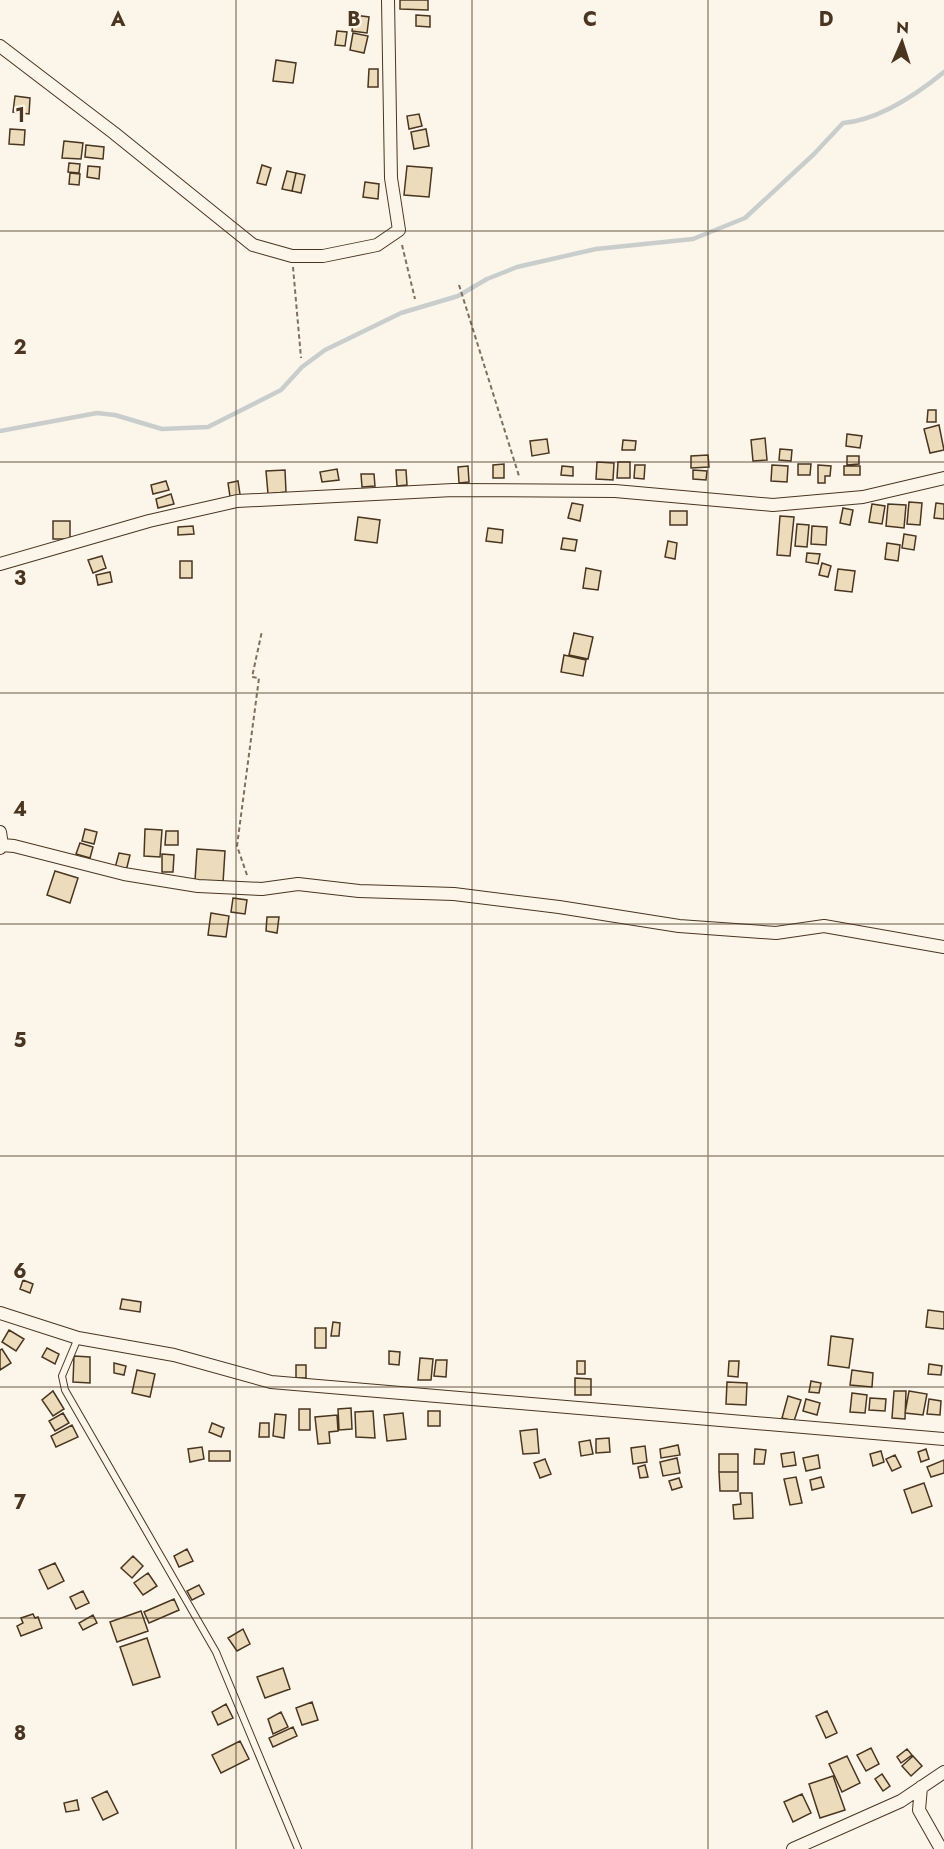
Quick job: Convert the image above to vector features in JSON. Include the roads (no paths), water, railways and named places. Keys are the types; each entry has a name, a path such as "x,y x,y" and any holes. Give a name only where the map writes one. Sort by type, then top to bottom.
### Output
{"street":[{"path":"0,46 253,245 292,256 323,256 377,245 399,230 392,178 388,0"},
{"path":"0,564 149,521 237,501 453,490 524,490 615,491 773,505 863,497 944,478"},
{"path":"1,841 145,877 198,886 262,889 297,884 359,891 454,894 559,907 679,926 776,933 824,926 944,947"},
{"path":"0,1312 78,1338 174,1355 271,1382 944,1439"},
{"path":"794,1849 901,1801 944,1772"},
{"path":"921,1787 919,1810 941,1849"}],"lane":[{"path":"78,1338 62,1376 65,1390 216,1652 298,1849"}],"waterway":[{"path":"0,431 97,413 115,415 162,429 208,427 281,390 302,367 325,350 401,313 458,296 487,279 517,267 596,249 693,239 745,218 814,154 843,123 870,117 896,105 944,72"}]}
